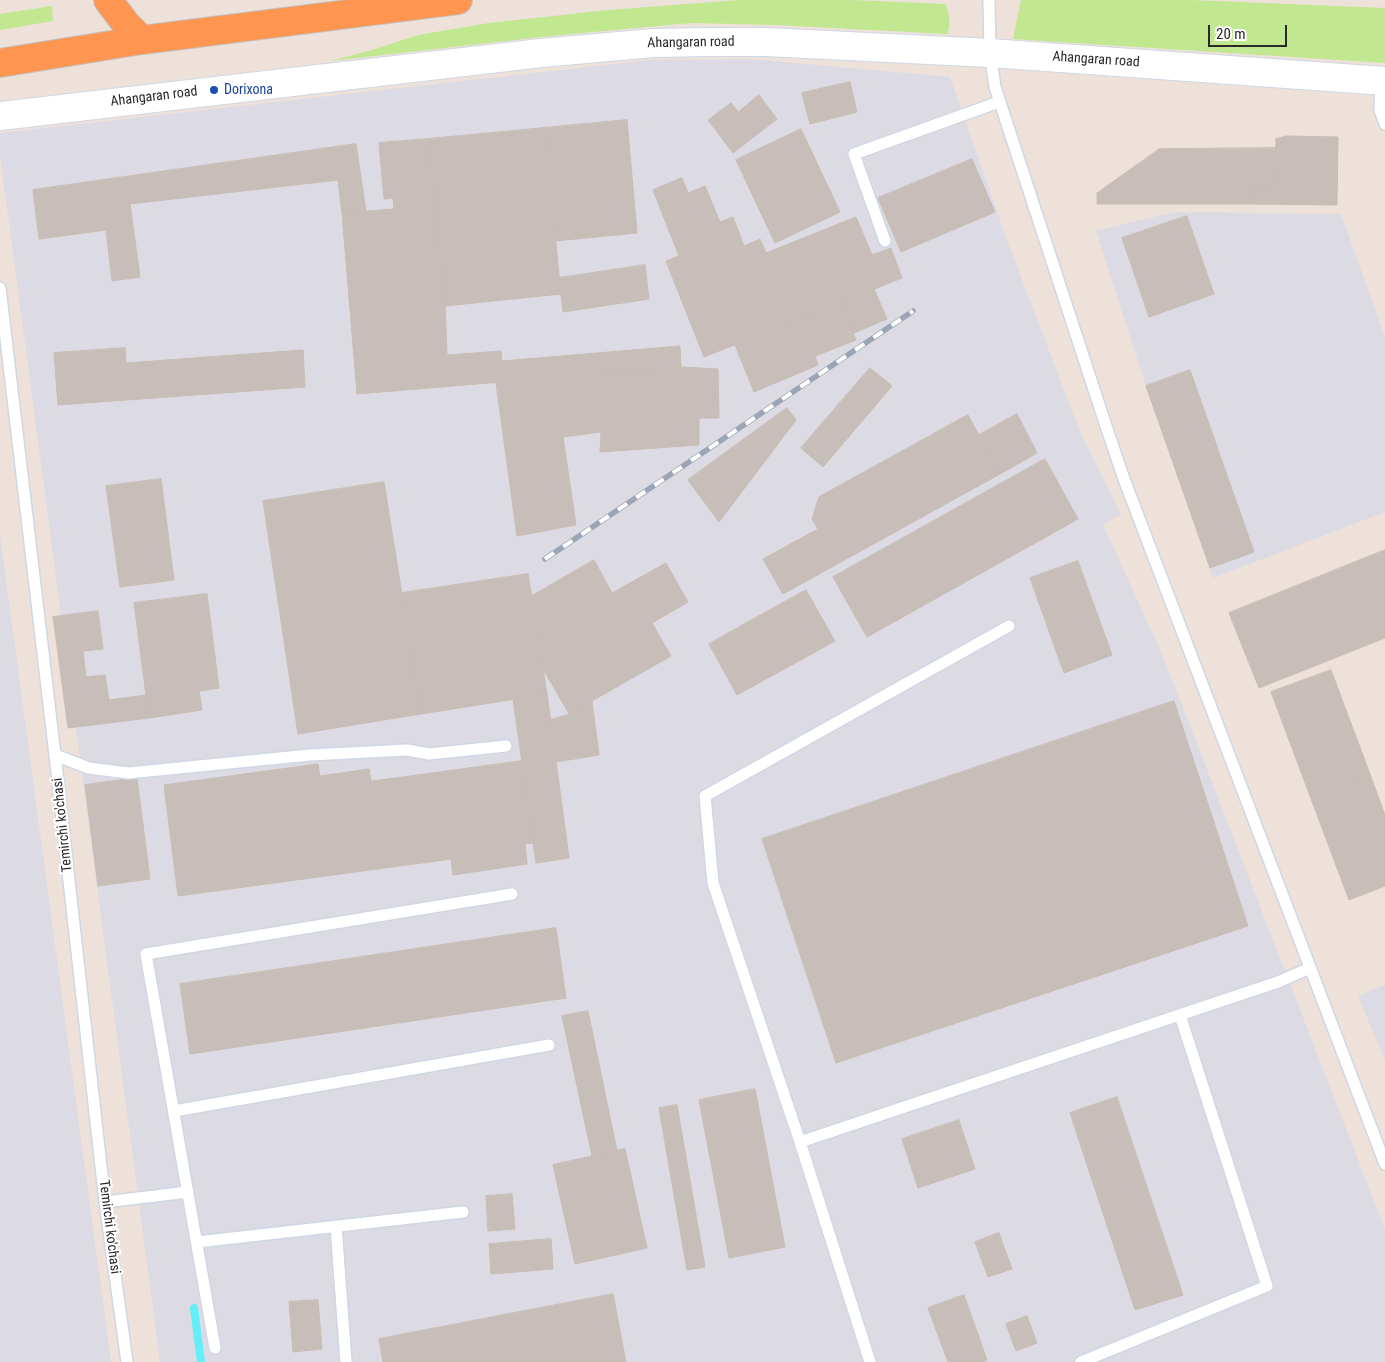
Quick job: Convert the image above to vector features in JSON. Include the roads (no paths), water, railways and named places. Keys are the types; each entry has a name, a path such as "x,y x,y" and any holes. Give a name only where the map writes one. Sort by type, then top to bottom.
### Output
{"highway":[{"path":"108,0 126,24 142,40"},
{"path":"0,63 142,40 458,0"}],"main road":[{"name":"Ahangaran road","path":"0,116 541,53 653,43 766,42 990,53 1383,81"}],"lane":[{"path":"989,0 990,53 995,88 1124,479 1385,1164"},
{"path":"1383,81 1380,110 1385,124"},
{"path":"886,241 854,154 999,102"},
{"name":"Temirchi ko'chasi","path":"0,288 105,1202 127,1362"},
{"path":"870,1362 800,1142 713,883 705,796 1009,626"},
{"path":"55,755 89,768 128,773 310,755 407,750 429,754 506,746"},
{"path":"215,1348 146,954 512,894"},
{"path":"800,1142 1278,982 1310,968"},
{"path":"1081,1362 1267,1286 1180,1015"},
{"path":"174,1111 549,1044"},
{"path":"105,1202 188,1192"},
{"path":"197,1242 463,1212"},
{"path":"336,1226 346,1362"}],"waterway":[{"path":"194,1308 201,1362"}],"railway":[{"path":"545,559 913,311"}],"place":[{"name":"Dorixona","path":"214,90"}]}
